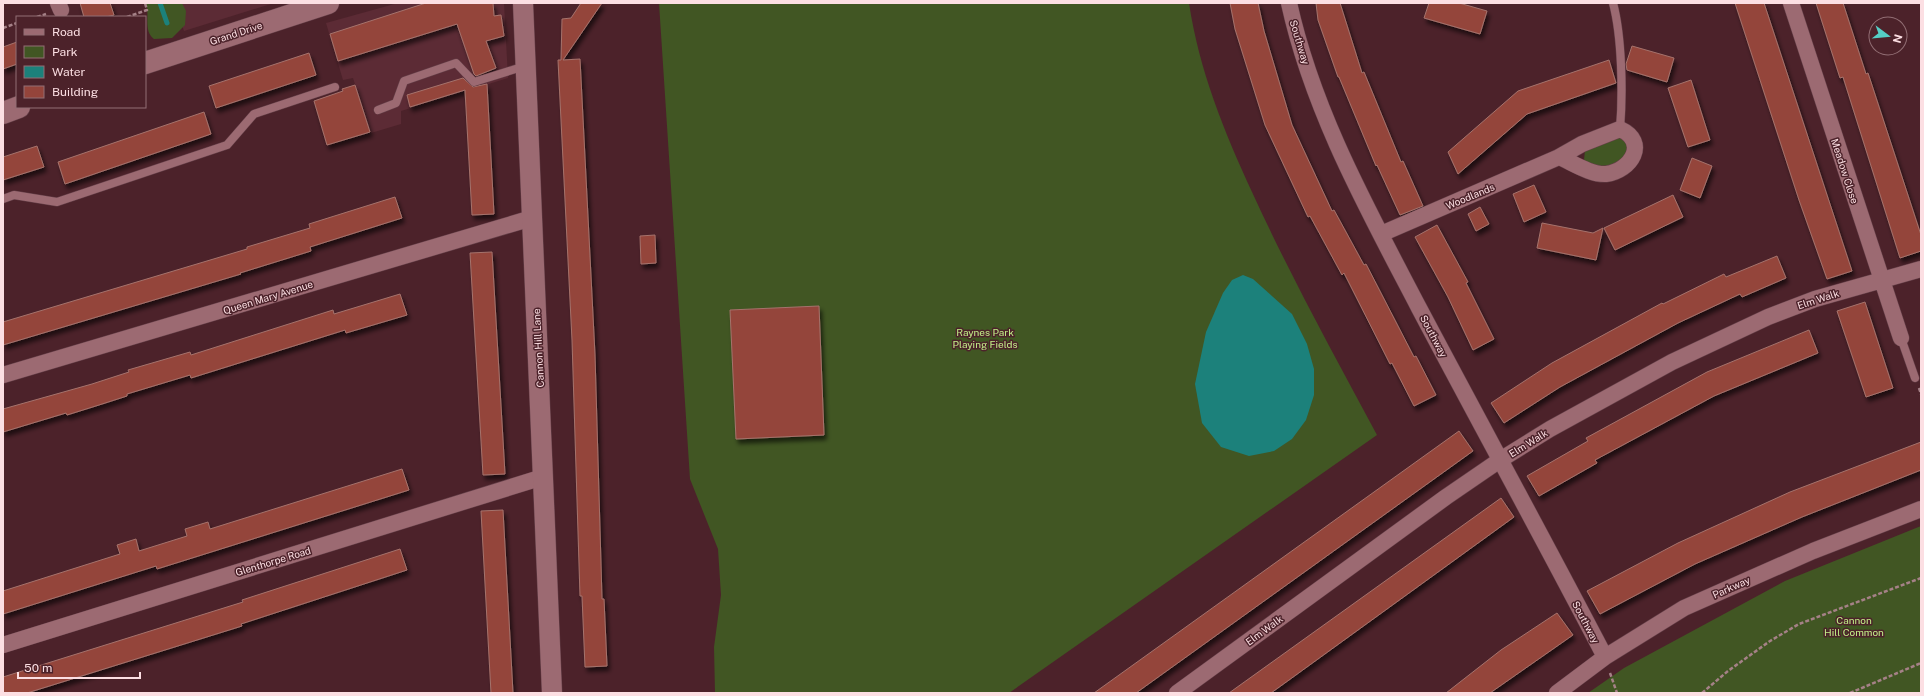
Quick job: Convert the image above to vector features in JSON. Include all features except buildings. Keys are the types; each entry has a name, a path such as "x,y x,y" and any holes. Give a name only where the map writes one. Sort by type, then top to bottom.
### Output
{"main road":[{"name":"Grand Drive","path":"146,64 328,3"},
{"path":"3,113 16,108"}],"street":[{"name":"Cannon Hill Lane","path":"523,3 552,693"},
{"name":"Southway","path":"1289,3 1293,21 1322,114 1381,234 1605,657"},
{"name":"Meadow Close","path":"1791,3 1901,338"},
{"name":"Woodlands","path":"1381,234 1559,157 1582,144 1620,129"},
{"path":"1559,157 1590,171 1605,174 1617,171 1629,164 1634,154 1635,142 1630,133 1620,129"},
{"name":"Queen Mary Avenue","path":"3,375 532,218"},
{"name":"Elm Walk","path":"1177,693 1446,497 1500,460 1550,429 1614,393 1718,339 1768,317 1815,299 1921,269"},
{"name":"Glenthorpe Road","path":"3,646 543,477"},
{"name":"Parkway","path":"1557,693 1605,657 1684,608 1813,551 1921,509"}],"lane":[{"path":"1613,3 1618,20 1622,109 1620,129"},
{"path":"378,110 396,103 404,81 456,63 474,82 526,65"},
{"path":"3,199 14,195 57,202 220,148 227,145 254,114 335,87"},
{"path":"1901,338 1915,378"}],"path":[{"path":"130,16 147,10 145,3"},
{"path":"3,28 16,23"},
{"path":"1702,693 1728,671 1770,641 1799,624 1921,578"},
{"path":"1605,657 1617,693"},
{"path":"1850,693 1921,663"}],"shaded area":[{"path":"174,3 274,3 184,31"},
{"path":"398,3 504,3 508,78 401,111 401,124 371,133 353,78 343,80 326,23"}],"green space":[{"path":"146,3 182,3 186,11 185,25 172,38 154,39 149,32"},
{"name":"Raynes Park Playing Fields","path":"659,3 1189,3 1193,28 1206,76 1222,123 1242,169 1297,284 1377,435 1009,693 715,693 714,647 721,595 718,549 690,479"},
{"path":"1622,136 1628,146 1623,160 1613,164 1599,166 1584,160 1585,150"},
{"name":"Cannon Hill Common","path":"1921,526 1921,693 1588,693 1624,668 1785,581"}],"water":[{"path":"1243,275 1253,279 1292,314 1307,344 1314,369 1314,395 1306,420 1292,439 1274,451 1249,456 1221,447 1202,423 1195,384 1206,332 1223,293 1232,280"}],"waterway":[{"path":"160,3 167,23"}]}
